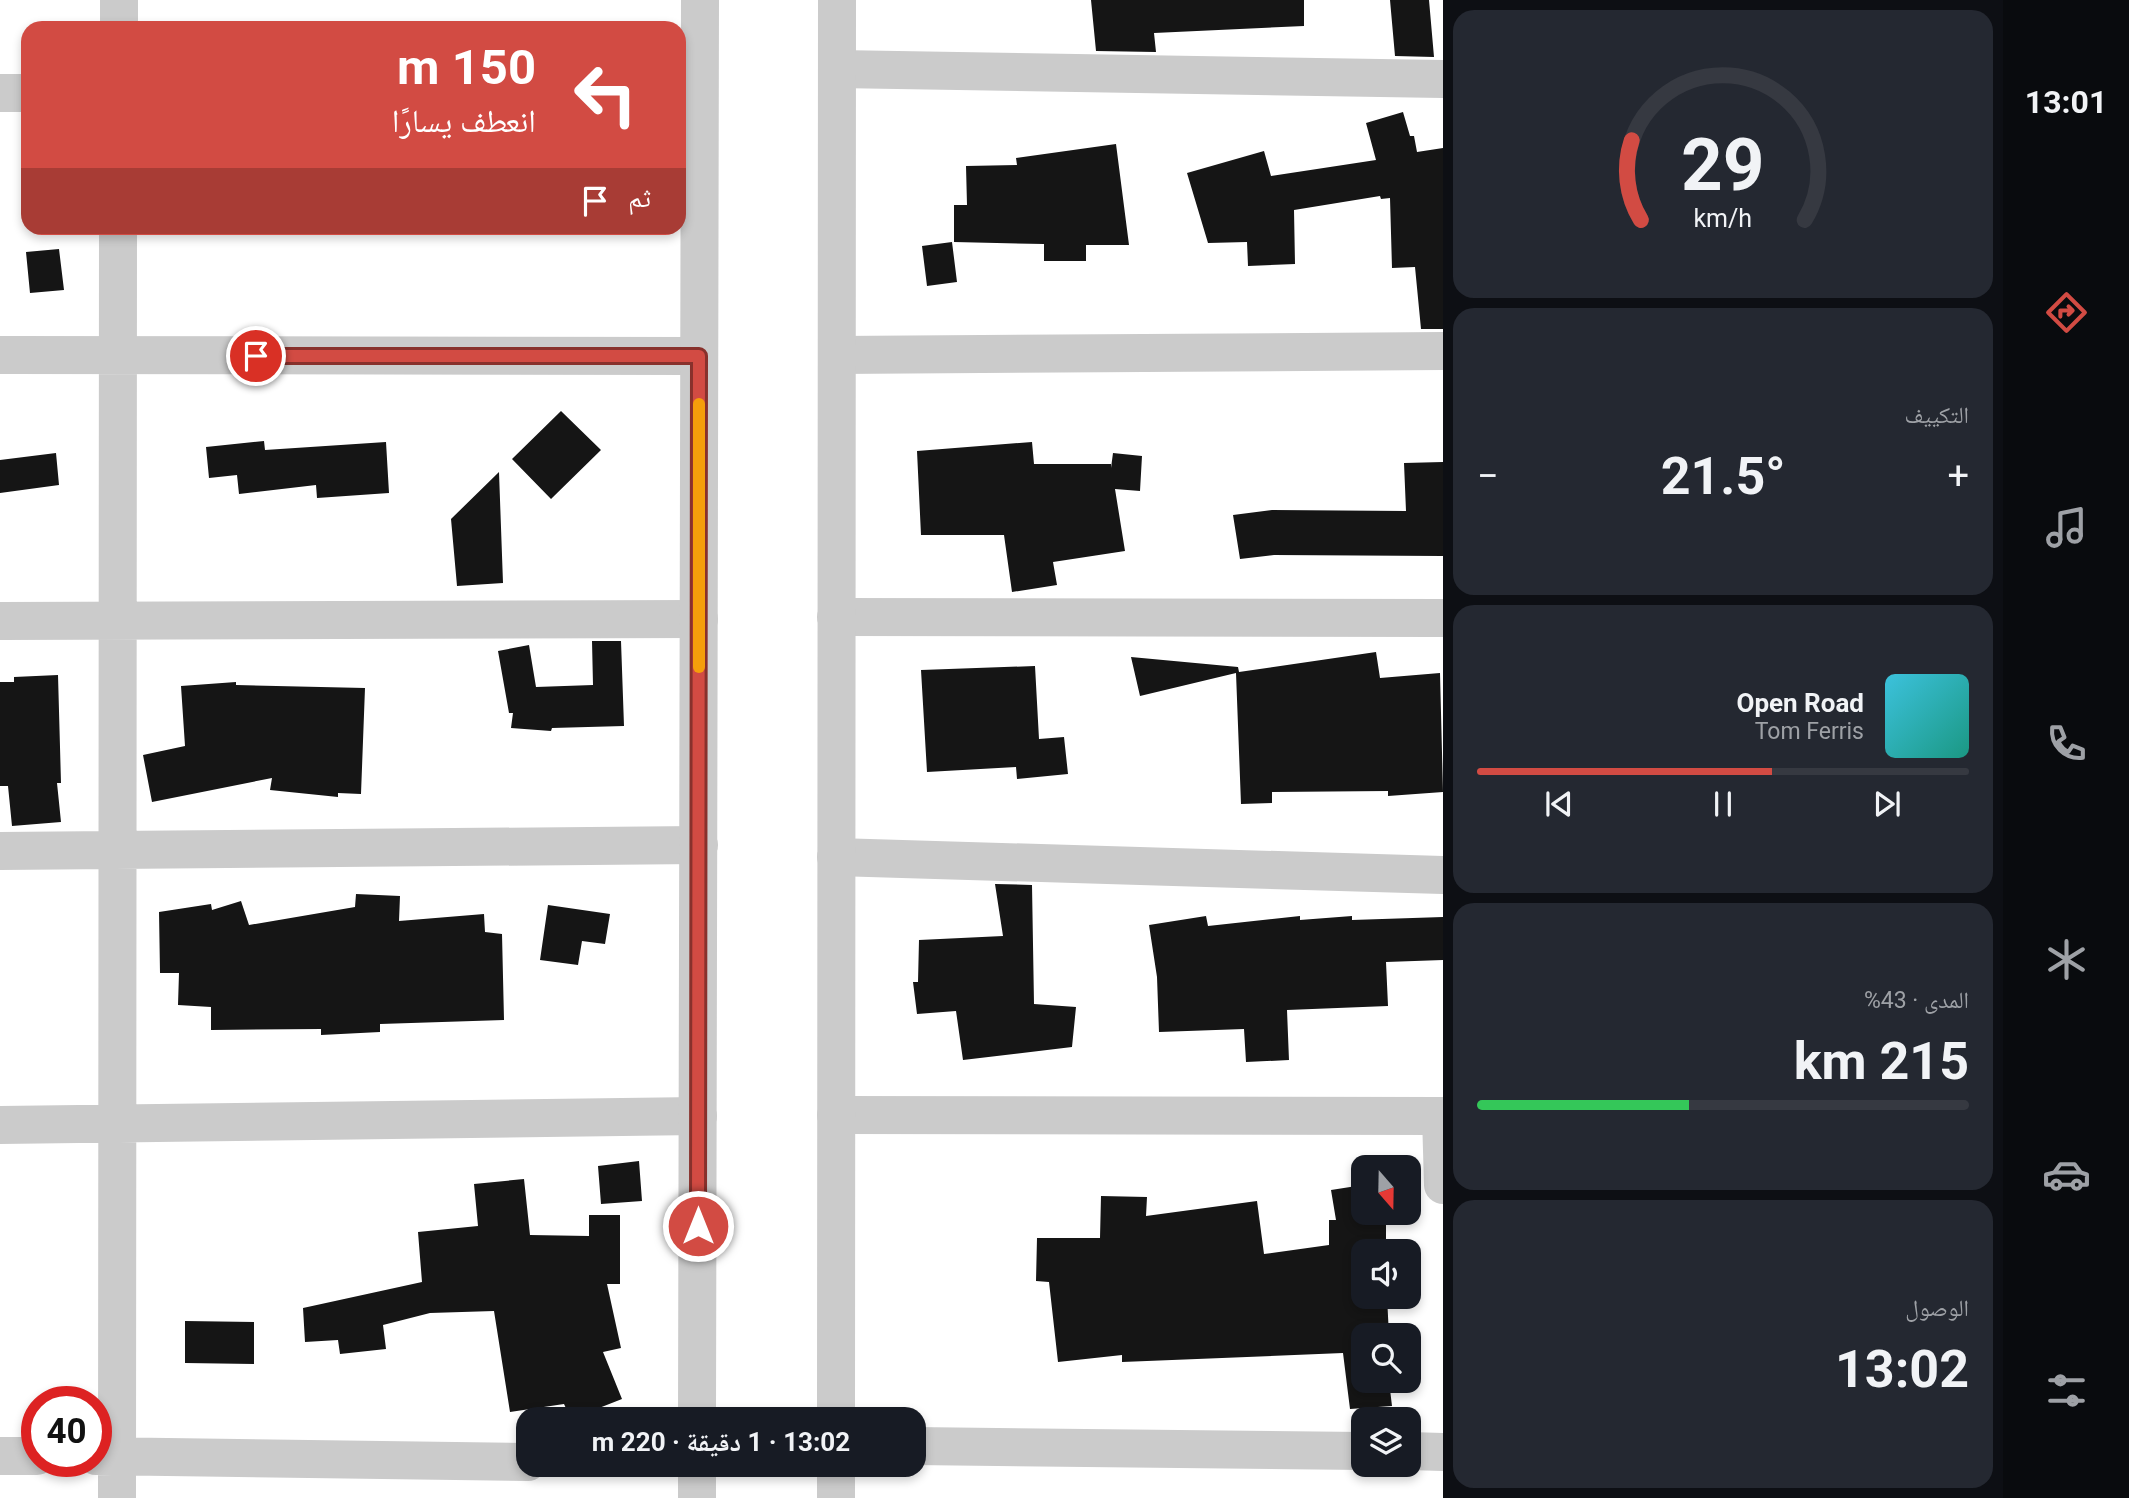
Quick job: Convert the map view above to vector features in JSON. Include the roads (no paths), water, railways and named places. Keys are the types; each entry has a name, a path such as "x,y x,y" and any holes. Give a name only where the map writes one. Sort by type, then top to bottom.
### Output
{"street":[{"path":"119,0 119,21"},
{"path":"697,1407 699,356 689,110 699,0"},
{"path":"836,1407 837,0"},
{"path":"836,69 1443,79"},
{"path":"0,93 21,93"},
{"path":"109,1386 117,1124 118,235"},
{"path":"837,355 1443,351"},
{"path":"0,355 699,356"},
{"path":"836,617 1443,618"},
{"path":"0,621 699,619"},
{"path":"0,852 699,845"},
{"path":"836,857 1443,875"},
{"path":"836,1115 1442,1116 1443,1185"},
{"path":"0,1125 698,1116"},
{"path":"926,1446 1351,1451"},
{"path":"1421,1451 1443,1452"},
{"path":"0,1456 21,1456"},
{"path":"112,1456 516,1462"},
{"path":"112,1477 117,1498"},
{"path":"697,1477 697,1498"},
{"path":"836,1477 836,1498"}]}
